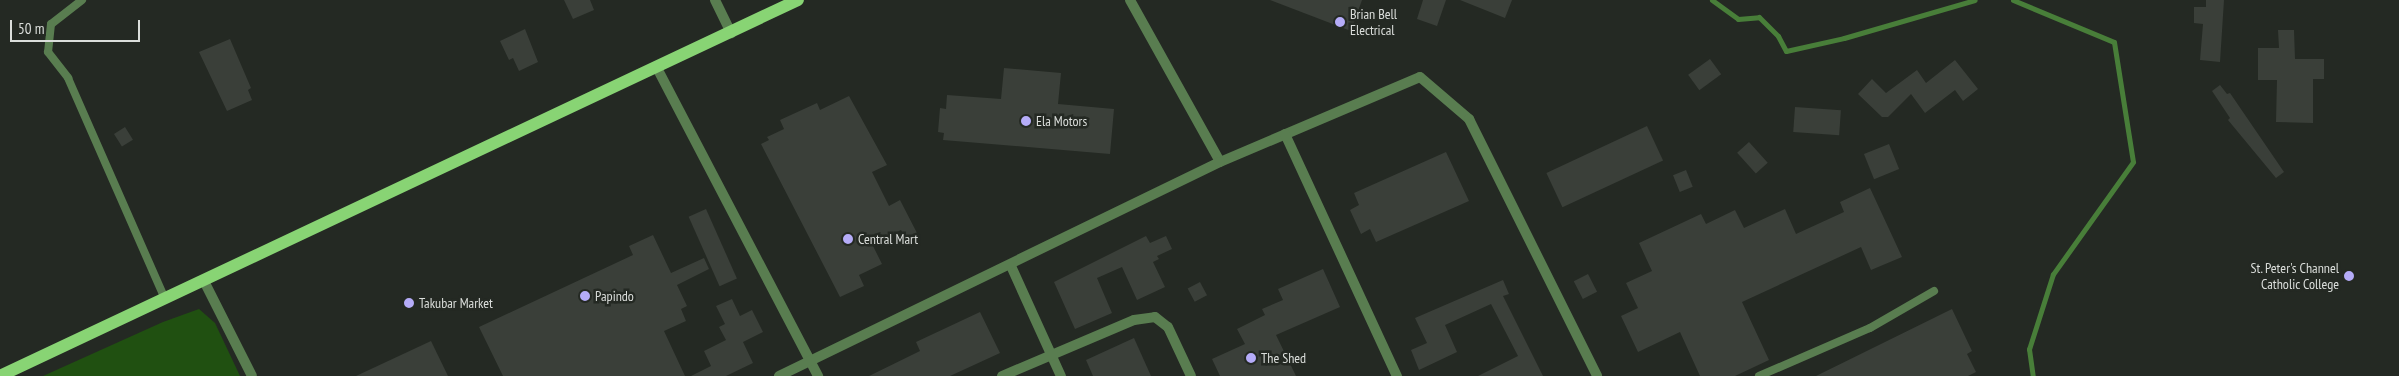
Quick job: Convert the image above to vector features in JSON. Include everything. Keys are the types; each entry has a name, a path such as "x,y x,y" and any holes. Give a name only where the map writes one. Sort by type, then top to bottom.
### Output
{"main road":[{"path":"0,376 798,0"}],"street":[{"path":"715,0 730,33"},
{"path":"1130,0 1220,162"},
{"path":"657,68 818,376"},
{"path":"779,376 1011,266 1220,162 1420,77 1469,119 1597,376"},
{"path":"1285,134 1397,376"},
{"path":"1011,266 1061,376"},
{"path":"204,281 252,376"},
{"path":"1002,376 1050,354 1134,320 1155,317 1168,327 1191,376"}],"lane":[{"path":"82,0 51,24 48,52 72,86 165,299"},
{"path":"1759,376 1870,328 1934,291"}],"green space":[{"path":"199,309 215,323 240,376 43,376 163,322"}],"building":[{"path":"564,0 590,0 594,10 573,19"},
{"name":"Brian Bell Electrical","path":"1270,0 1362,0 1351,31"},
{"path":"1423,0 1446,0 1437,26 1417,19"},
{"path":"1460,0 1512,0 1505,18"},
{"path":"2206,0 2224,0 2220,62 2200,60 2203,24 2194,23 2194,7 2206,7"},
{"path":"525,29 538,62 519,71 513,58 509,60 500,41"},
{"path":"2278,30 2294,30 2295,59 2324,59 2324,79 2313,79 2313,123 2276,122 2277,80 2258,80 2258,48 2279,48"},
{"path":"230,39 251,88 248,90 252,100 227,111 199,52"},
{"path":"1710,59 1721,74 1699,90 1688,75"},
{"path":"1955,60 1978,89 1963,101 1955,90 1925,113 1911,94 1888,117 1882,117 1858,94 1872,79 1886,93 1917,70 1926,83"},
{"name":"Ela Motors","path":"1004,68 1061,73 1058,104 1114,109 1110,154 943,140 944,133 938,132 940,108 946,109 947,95 1001,99"},
{"path":"2220,85 2227,94 2230,93 2284,172 2276,178 2228,120 2230,118 2212,91"},
{"path":"849,96 887,165 872,172 889,206 900,200 917,233 906,239 901,230 872,244 882,264 859,275 864,286 840,297 761,144 769,140 767,137 784,129 780,120 817,103 820,110"},
{"path":"1795,107 1841,110 1839,135 1793,132"},
{"path":"1647,126 1663,160 1562,207 1546,173"},
{"path":"125,127 133,140 122,147 114,134"},
{"path":"1749,142 1768,163 1756,174 1737,153"},
{"path":"1889,144 1899,169 1874,179 1864,154"},
{"path":"1446,152 1469,201 1376,242 1370,229 1361,234 1350,210 1359,205 1354,193"},
{"path":"1686,170 1693,187 1680,192 1673,175"},
{"path":"1870,188 1902,257 1871,270 1861,247 1742,302 1769,360 1735,376 1700,376 1680,332 1638,352 1621,316 1638,308 1626,283 1652,271 1639,243 1701,214 1706,224 1735,210 1744,228 1785,209 1796,234 1844,212 1840,202"},
{"path":"706,209 737,278 720,286 689,217"},
{"name":"Papindo","path":"653,235 671,273 704,258 709,269 677,285 687,306 681,309 686,321 664,331 685,376 503,376 479,327 633,255 629,246"},
{"path":"1146,236 1150,243 1166,236 1172,249 1157,256 1159,259 1153,262 1165,287 1137,300 1122,267 1097,278 1112,313 1075,329 1054,282"},
{"path":"1323,269 1340,307 1276,335 1296,376 1220,376 1212,359 1245,344 1237,329 1265,315 1262,309 1283,300 1278,289"},
{"path":"1588,274 1597,292 1583,299 1574,281"},
{"path":"1503,280 1509,294 1503,296 1543,376 1478,376 1518,356 1491,304 1445,325 1457,352 1419,370 1411,350 1427,343 1415,318"},
{"path":"1200,282 1207,295 1195,302 1188,289"},
{"path":"732,299 740,316 752,310 763,332 743,342 753,363 726,376 691,376 711,366 704,351 726,340 719,327 725,324 716,306"},
{"path":"1952,309 1972,351 1967,354 1976,372 1968,376 1816,376"},
{"path":"980,312 1000,353 950,376 869,376 920,351 916,342"},
{"path":"1134,338 1151,376 1093,376 1086,360"},
{"path":"431,341 448,376 356,376"}],"waterway":[{"path":"1712,0 1738,19 1759,17 1778,36 1786,51 1844,38 1975,0"},
{"path":"2013,0 2114,42 2133,162 2053,274 2029,349 2033,376"}],"place":[{"name":"Brian Bell Electrical","path":"1340,22"},
{"name":"Ela Motors","path":"1026,121"},
{"name":"Central Mart","path":"848,239"},
{"name":"St. Peter's Channel Catholic College","path":"2349,276"},
{"name":"Papindo","path":"585,296"},
{"name":"Takubar Market","path":"409,303"},
{"name":"The Shed","path":"1251,358"}]}
